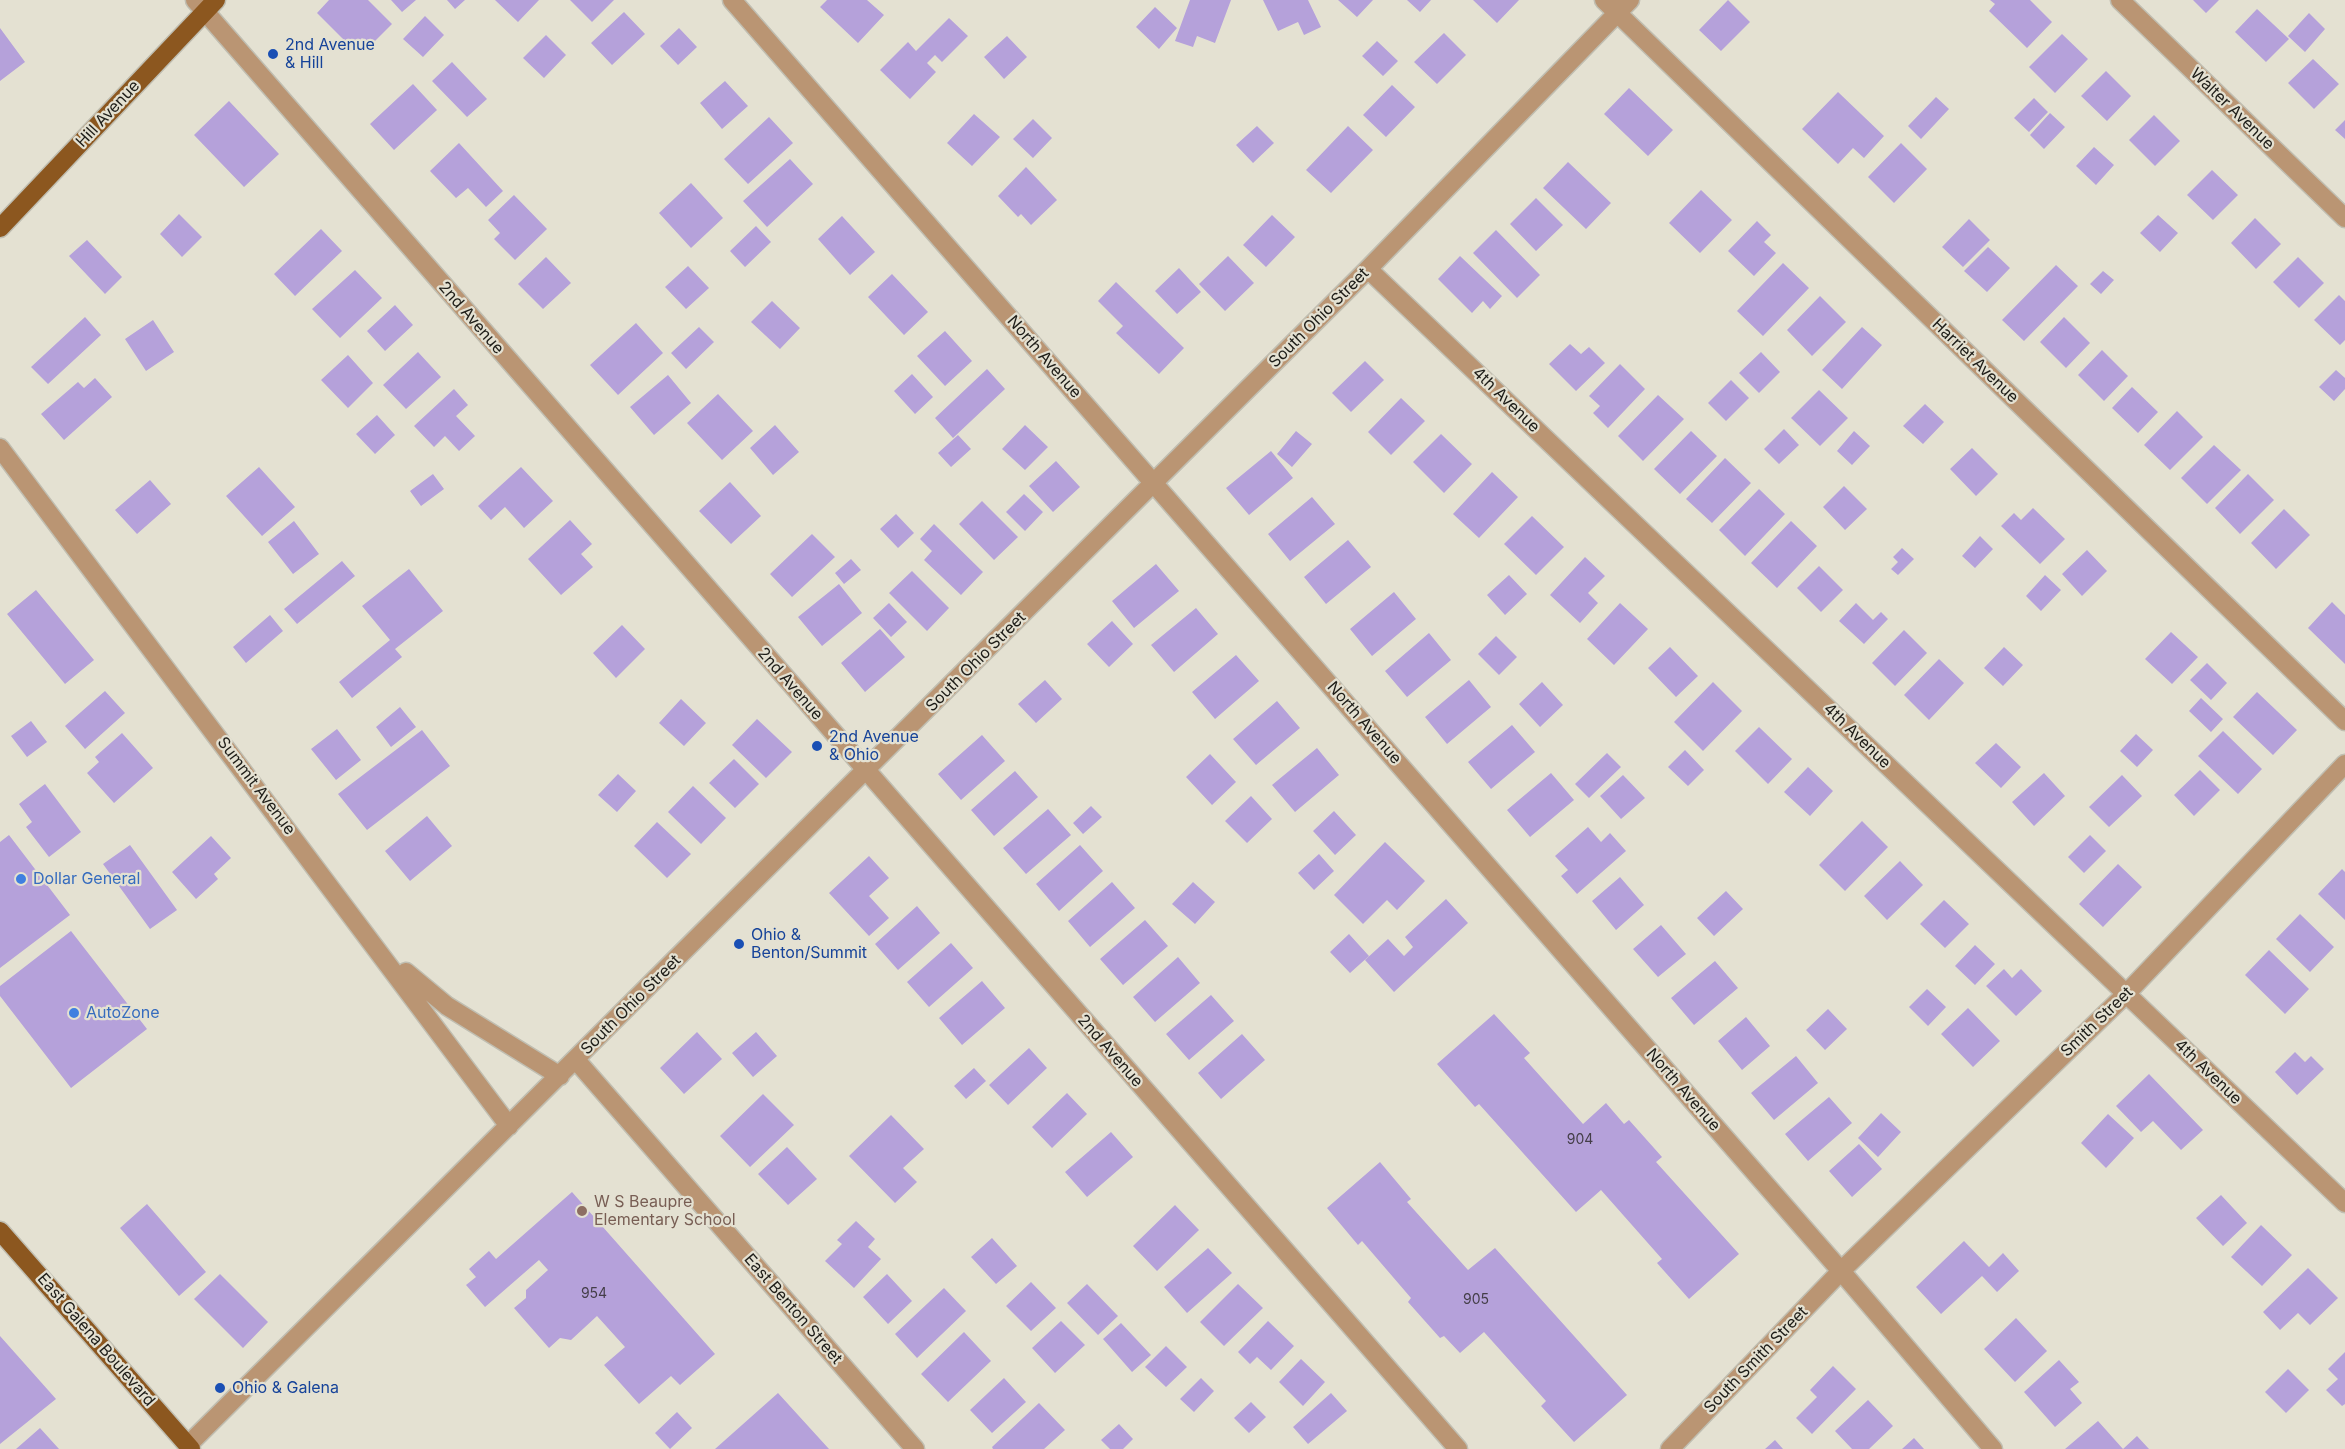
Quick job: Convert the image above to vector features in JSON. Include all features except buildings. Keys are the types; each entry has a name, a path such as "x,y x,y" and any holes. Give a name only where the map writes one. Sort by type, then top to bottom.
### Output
{"main road":[{"name":"Hill Avenue","path":"0,228 205,4"},
{"name":"East Galena Boulevard","path":"0,1231 188,1448"}],"street":[{"name":"North Avenue","path":"732,0 1841,1271 1993,1449"},
{"name":"Harriet Avenue","path":"1604,0 1624,6 2345,721"},
{"name":"Walter Avenue","path":"2120,0 2345,218"},
{"name":"2nd Avenue","path":"205,4 866,772 1458,1449"},
{"name":"South Ohio Street","path":"188,1448 1368,269 1624,6"},
{"name":"4th Avenue","path":"1368,269 2345,1203"},
{"name":"Summit Avenue","path":"0,448 363,928 509,1126"},
{"name":"Smith Street","path":"1841,1271 2126,994 2345,764"},
{"path":"363,928 419,986 560,1076"},
{"name":"East Benton Street","path":"576,1060 915,1449"},
{"name":"South Smith Street","path":"1670,1449 1841,1271"}],"place":[{"name":"2nd Avenue & Hill","path":"273,54"},
{"name":"2nd Avenue & Ohio","path":"817,746"},
{"name":"Dollar General","path":"21,879"},
{"name":"Ohio & Benton/Summit","path":"739,944"},
{"name":"AutoZone","path":"74,1013"},
{"name":"W S Beaupre Elementary School","path":"582,1211"},
{"name":"Ohio & Galena","path":"220,1388"}]}
